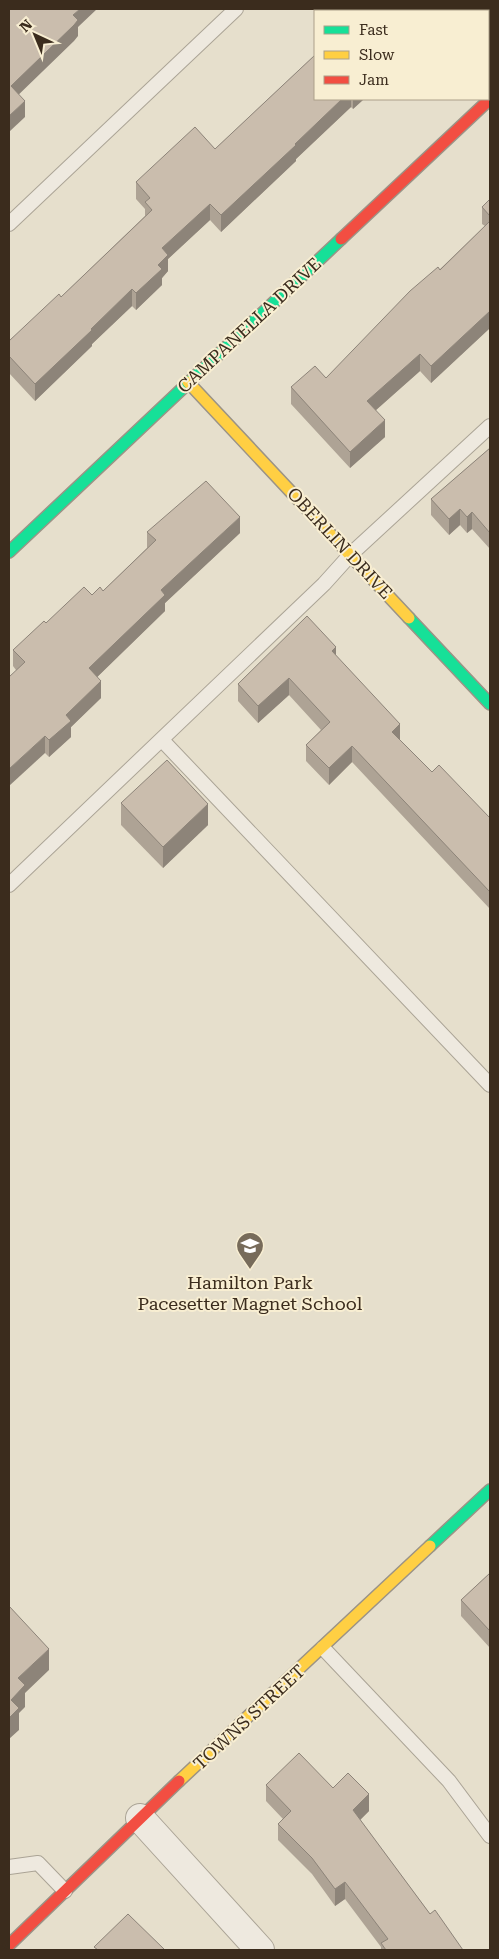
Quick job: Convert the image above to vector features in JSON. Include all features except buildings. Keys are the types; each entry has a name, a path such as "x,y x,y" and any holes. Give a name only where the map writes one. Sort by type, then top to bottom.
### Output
{"street":[{"name":"CAMPANELLA DRIVE","path":"9,552 487,100"},
{"name":"OBERLIN DRIVE","path":"188,382 490,704"},
{"name":"TOWNS STREET","path":"9,1945 140,1818 490,1490"},
{"path":"140,1818 260,1950"}],"lane":[{"path":"9,224 236,9"},
{"path":"9,885 324,584 351,554 490,426"},
{"path":"162,740 490,1085"},
{"path":"323,1648 449,1781 490,1836"},
{"path":"9,1867 38,1863 65,1891"}],"traffic: fast":[{"path":"9,552 341,239"},
{"path":"409,618 490,704"},
{"path":"430,1546 490,1490"}],"traffic: slow":[{"path":"188,382 409,618"},
{"path":"179,1781 430,1546"}],"traffic: jam":[{"path":"341,239 489,100"},
{"path":"9,1945 179,1781"}],"place":[{"name":"Hamilton Park Pacesetter Magnet School","path":"250,1270"}]}
